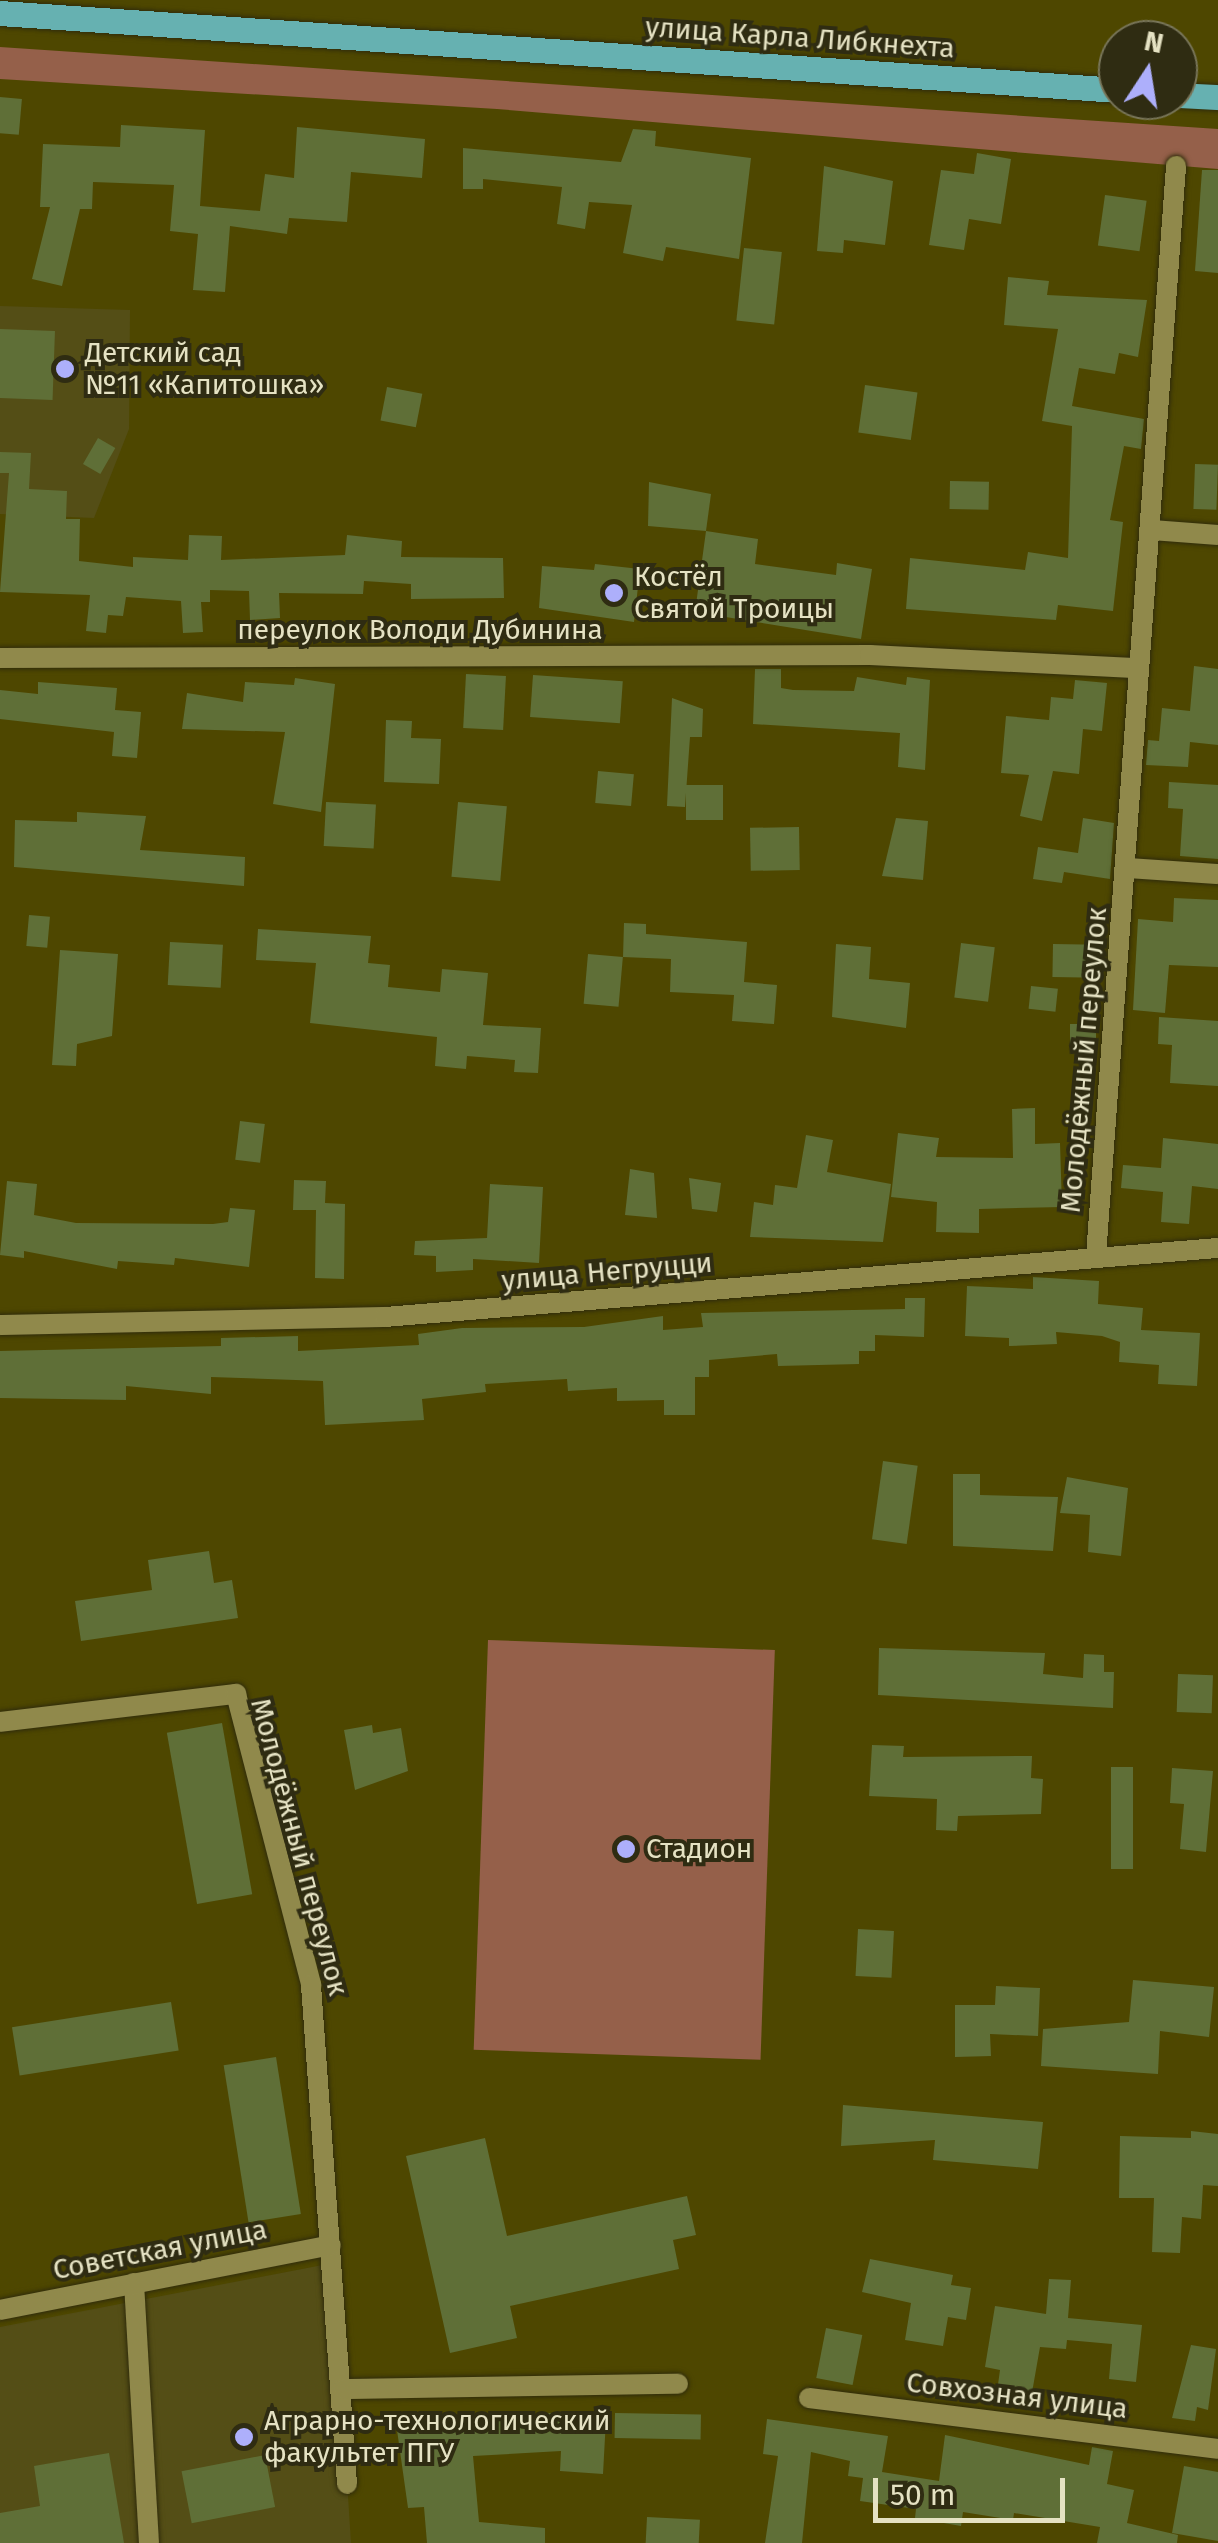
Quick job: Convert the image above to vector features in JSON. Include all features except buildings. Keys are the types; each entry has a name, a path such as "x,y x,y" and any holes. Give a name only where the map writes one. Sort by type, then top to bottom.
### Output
{"main road":[{"name":"улица Карла Либкнехта","path":"0,13 1098,89"}],"street":[{"name":"Молодёжный переулок","path":"1096,1256 1176,166"},
{"path":"1152,530 1218,534"},
{"name":"переулок Володи Дубинина","path":"0,658 870,656 1139,668"},
{"path":"1127,868 1218,874"},
{"name":"улица Негруцци","path":"0,1325 385,1317 1218,1248"},
{"name":"Молодёжный переулок","path":"0,1722 236,1694 311,1985 331,2245"},
{"path":"331,2245 344,2390 347,2484"},
{"name":"Советская улица","path":"0,2310 331,2245"},
{"path":"134,2283 149,2543"},
{"path":"344,2390 678,2384"},
{"name":"Совхозная улица","path":"810,2398 1218,2449"}],"shaded area":[{"path":"0,47 1218,129 1218,169 497,109 0,79"},
{"name":"Детский сад №11 «Капитошка»","path":"0,306 130,310 129,429 94,518 0,514"},
{"name":"Стадион","path":"488,1640 775,1650 761,2060 474,2050"},
{"name":"Аграрно-технологический факультет ПГУ","path":"333,2263 351,2543 0,2543 0,2327"}],"place":[{"name":"Детский сад №11 «Капитошка»","path":"65,369"},
{"name":"Костёл Святой Троицы","path":"614,593"},
{"name":"Стадион","path":"626,1849"},
{"name":"Аграрно-технологический факультет ПГУ","path":"244,2437"}]}
